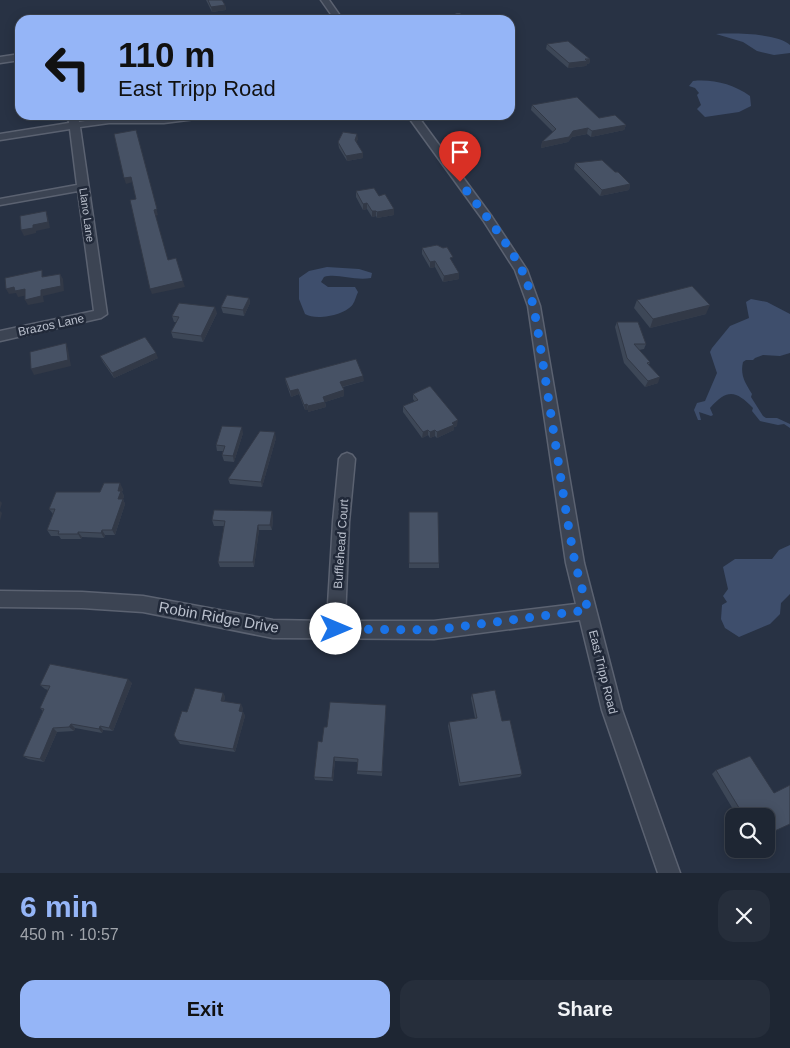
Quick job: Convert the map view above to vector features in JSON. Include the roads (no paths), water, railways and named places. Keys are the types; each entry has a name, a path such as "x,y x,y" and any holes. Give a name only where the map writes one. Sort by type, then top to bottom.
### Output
{"street":[{"path":"325,0 336,15"},
{"path":"0,60 15,58"},
{"path":"0,138 74,120 164,120"},
{"name":"Llano Lane","path":"74,120 101,314"},
{"name":"East Tripp Road","path":"416,120 488,219 526,280 534,306 574,554 612,710 669,873"},
{"path":"0,202 83,187"},
{"name":"Brazos Lane","path":"0,336 101,314"},
{"name":"Bufflehead Court","path":"336,629 341,522 347,459"},
{"name":"Robin Ridge Drive","path":"0,599 82,600 144,604 274,629 434,630 588,610"}],"water":[{"path":"716,34 755,35 776,38 790,45 790,53 774,55 757,51 743,42"},
{"path":"693,81 715,82 737,88 750,96 751,106 739,112 705,117 697,109 701,105 697,95 699,93 695,88 689,86"},
{"path":"327,267 359,269 372,273 371,278 365,279 324,277 321,282 328,287 355,287 358,292 353,304 344,311 331,316 316,317 305,314 299,299 299,278 309,271"},
{"path":"751,299 767,302 790,314 790,353 780,356 763,355 753,360 746,360 743,362 742,371 745,382 752,394 751,397 763,416 766,418 777,418 790,424 790,428 784,424 778,425 760,421 752,411 753,408 742,398 732,394 722,397 710,408 713,415 711,416 699,412 701,420 698,420 694,410 697,403 705,401 717,373 710,352 712,348 730,326 749,318 746,302"},
{"path":"790,545 790,594 781,603 780,614 770,624 739,637 725,628 721,619 722,605 727,602 723,596 728,589 723,567 735,559 772,559 779,550"}]}
